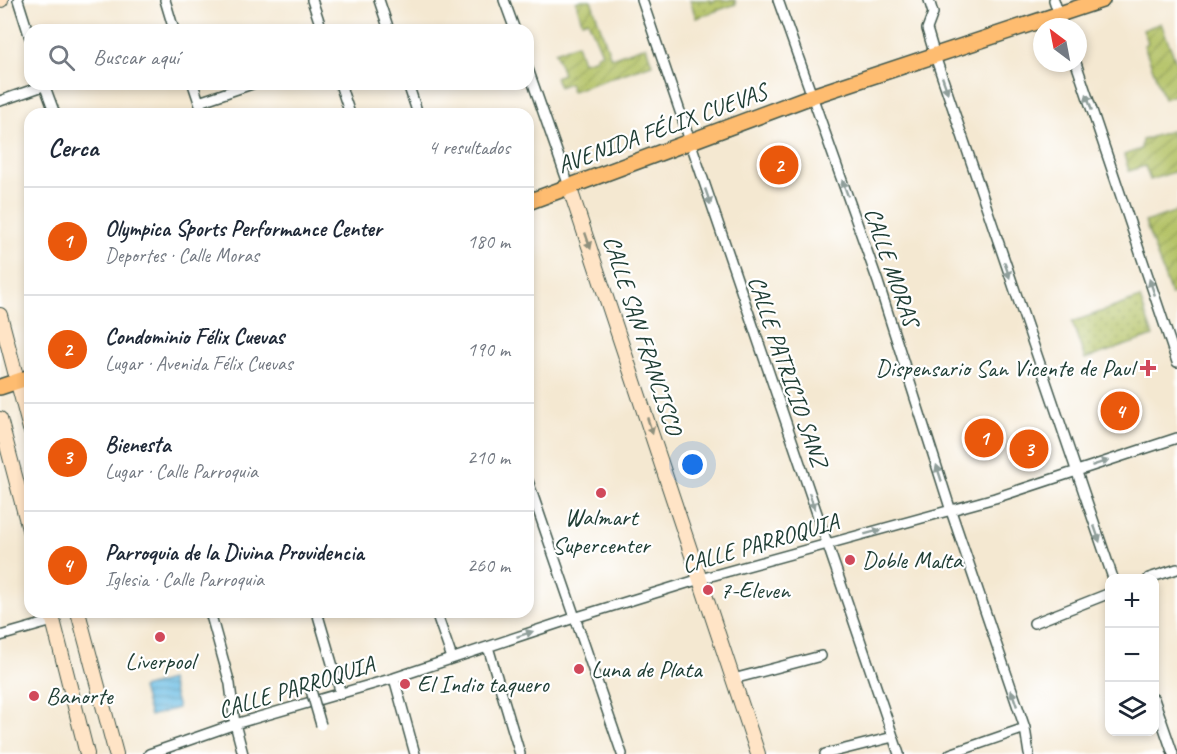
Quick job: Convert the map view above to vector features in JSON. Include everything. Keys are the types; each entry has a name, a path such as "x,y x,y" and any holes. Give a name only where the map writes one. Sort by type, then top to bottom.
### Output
{"main road":[{"name":"AVENIDA FÉLIX CUEVAS","path":"534,200 812,96 1102,0"},
{"path":"0,387 24,380"}],"street":[{"path":"18,0 26,24"},
{"path":"165,0 172,24"},
{"path":"312,0 320,24"},
{"path":"379,0 387,24"},
{"path":"504,0 513,24"},
{"name":"CALLE PATRICIO SANZ","path":"642,0 898,754"},
{"name":"CALLE MORAS","path":"778,0 878,282 951,511 1025,728 1029,754"},
{"path":"929,0 933,13 927,29 935,56 1111,574"},
{"path":"1079,72 1177,362"},
{"name":"CALLE SAN FRANCISCO","path":"534,86 758,754"},
{"path":"0,101 30,90"},
{"path":"48,90 53,108"},
{"path":"195,90 200,108"},
{"path":"198,102 234,90"},
{"path":"342,90 348,108"},
{"path":"410,90 416,108"},
{"path":"0,315 24,380"},
{"path":"0,419 24,510"},
{"name":"CALLE PARROQUIA","path":"149,754 235,724 394,678 700,579 951,511 1177,438"},
{"path":"534,499 622,754"},
{"path":"1159,575 1177,568"},
{"path":"1034,623 1105,595"},
{"path":"0,636 47,618"},
{"path":"53,618 87,754"},
{"path":"80,618 116,754"},
{"path":"212,618 230,684 235,724 243,754"},
{"path":"319,618 341,694"},
{"path":"438,618 452,658"},
{"path":"488,647 520,754"},
{"path":"734,679 821,656"},
{"path":"394,678 415,754"},
{"path":"310,687 321,725"},
{"path":"1159,711 1173,754"},
{"path":"950,754 1025,728"},
{"path":"825,754 893,737"}],"green space":[{"path":"591,0 611,58 646,46 652,64 572,91 569,83 559,87 555,77 563,74 555,52 577,44 583,62 597,58 596,56 602,53 588,20 582,22 576,2"},
{"path":"690,0 710,0 711,2 735,0 736,4 696,18"},
{"path":"1161,23 1177,64 1177,94 1164,99 1144,45 1148,43 1143,30"},
{"path":"1177,129 1171,131 1177,149 1177,171 1150,180 1145,166 1129,171 1124,155 1141,149 1142,140"},
{"path":"1177,211 1177,293 1171,295 1145,222"},
{"path":"1140,298 1153,336 1085,359 1072,322"}],"water":[{"path":"170,680 178,708 150,716 142,688"}],"place":[{"name":"Condominio Félix Cuevas","path":"779,165"},
{"name":"Dispensario San Vicente de Paul","path":"1148,368"},
{"name":"Parroquia de la Divina Providencia","path":"1120,411"},
{"name":"Olympica Sports Performance Center","path":"984,438"},
{"name":"Bienesta","path":"1029,449"},
{"name":"Walmart Supercenter","path":"601,493"},
{"name":"Doble Malta","path":"850,560"},
{"name":"7-Eleven","path":"708,590"},
{"name":"Liverpool","path":"160,637"},
{"name":"Luna de Plata","path":"579,669"},
{"name":"El Indio taquero","path":"405,684"},
{"name":"Banorte","path":"34,696"}]}
